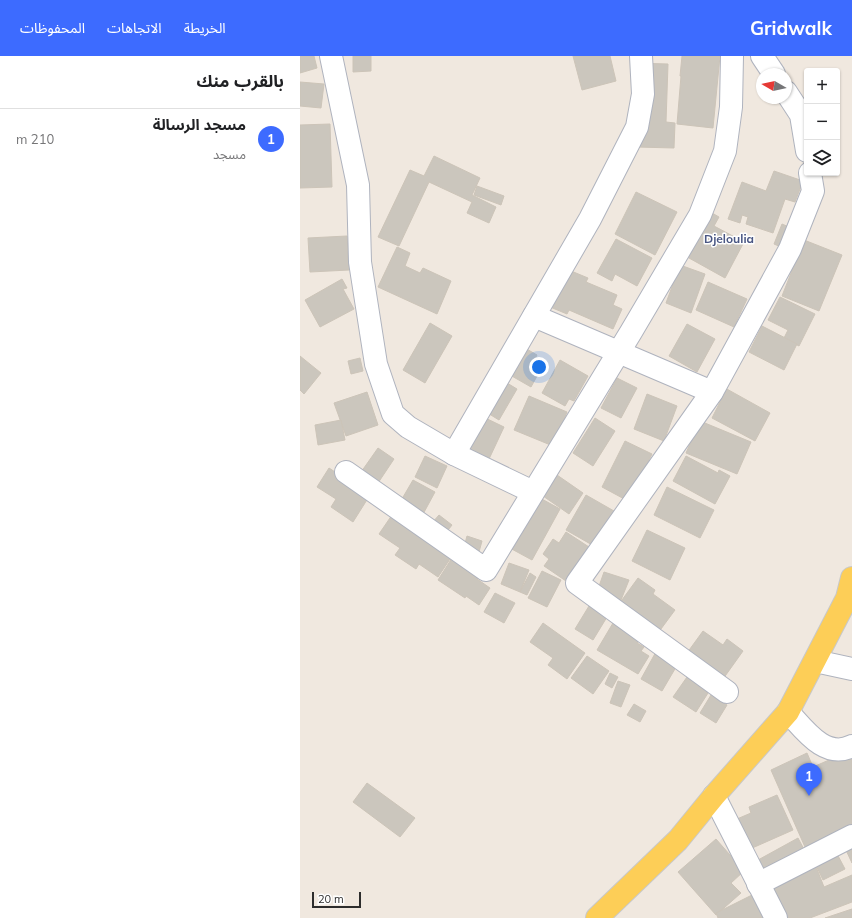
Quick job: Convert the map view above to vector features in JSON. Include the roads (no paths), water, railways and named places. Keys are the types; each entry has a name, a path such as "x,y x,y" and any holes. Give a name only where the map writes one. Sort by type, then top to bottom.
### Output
{"main road":[{"path":"597,918 678,840 714,796 788,712 847,598 852,578"}],"street":[{"path":"332,56 358,185 360,262 376,364 393,414 408,427 454,454 533,492"},
{"path":"454,454 590,220 637,127 643,94 641,56"},
{"path":"346,472 486,570 619,352 700,215 725,151 731,107 732,56"},
{"path":"762,56 770,68"},
{"path":"792,102 801,116 805,140"},
{"path":"727,692 577,583 712,392 790,249 813,192 810,176"},
{"path":"534,316 712,392"},
{"path":"815,661 852,669"},
{"path":"788,712 822,746 834,750 852,746"},
{"path":"714,796 776,918"},
{"path":"758,884 852,836"}],"place":[{"name":"مسجد الرسالة","path":"809,796"}],"district":[{"name":"Djeloulia","path":"729,238"}]}
